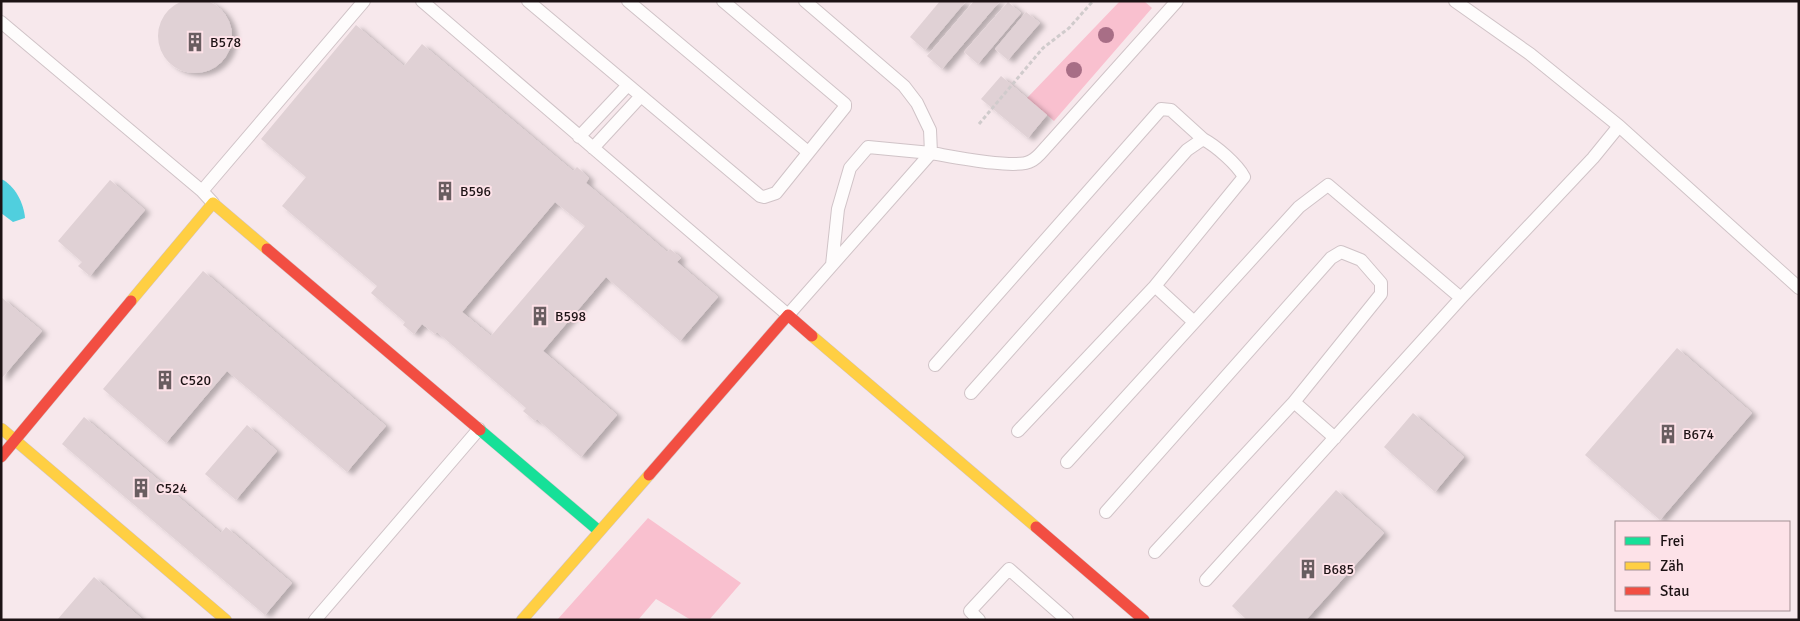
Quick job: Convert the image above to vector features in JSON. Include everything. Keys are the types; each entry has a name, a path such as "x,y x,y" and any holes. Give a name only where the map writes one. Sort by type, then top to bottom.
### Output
{"street":[{"path":"1,457 213,203 599,531"},
{"path":"522,620 788,315 1144,620"},
{"path":"1,428 217,617"}],"lane":[{"path":"202,191 364,1"},
{"path":"422,1 788,315 931,153 930,130 917,103 904,86 805,1"},
{"path":"528,1 760,196 764,197 776,193 845,107 845,104 723,1"},
{"path":"628,1 808,152"},
{"path":"832,265 838,209 850,168 868,147 931,153 991,162 1013,164 1030,162 1048,145 1177,1"},
{"path":"1455,1 1530,54 1619,126 1799,288"},
{"path":"1,22 202,191 213,203"},
{"path":"579,137 628,85"},
{"path":"593,148 641,96"},
{"path":"935,365 1161,109 1171,110 1240,169 1244,177 1155,286 1018,431"},
{"path":"1206,580 1461,298 1593,158 1619,126"},
{"path":"971,393 1188,150 1203,139"},
{"path":"1066,462 1299,207 1328,185 1461,298"},
{"path":"1106,512 1331,258 1341,252 1361,260 1381,283 1381,294 1294,402 1155,552"},
{"path":"1155,286 1194,322"},
{"path":"1294,402 1335,438"},
{"path":"315,620 479,429"},
{"path":"979,620 970,611 1009,569 1067,620"}],"path":[{"path":"979,124 1044,48 1069,28 1093,1"}],"shaded area":[{"path":"1120,1 1144,1 1152,8 1054,121 1027,98"},
{"path":"648,518 741,583 709,620 691,620 656,599 638,620 557,620"}],"water":[{"path":"1,179 11,186 18,196 25,218 13,222 1,213"}],"building":[{"name":"B578","path":"188,-1 202,-1 216,5 226,15 232,29 232,43 226,57 216,67 202,73 188,73 174,67 164,57 158,43 158,29 164,15 174,5"},
{"path":"940,1 966,1 925,50 910,37"},
{"path":"974,1 1000,1 942,69 927,56"},
{"path":"1008,2 1021,13 978,64 964,52"},
{"path":"1026,12 1040,23 1008,60 995,49"},
{"name":"B596","path":"356,25 404,66 422,44 573,171 577,167 589,178 586,183 667,252 670,249 681,258 677,262 718,297 680,341 606,277 543,351 617,415 581,457 537,419 535,421 523,411 526,408 437,332 435,334 422,324 414,334 403,325 405,322 371,293 377,286 282,206 306,177 261,139","holes":["555,202 585,226 491,336 462,312"]},
{"path":"1001,76 1047,115 1028,138 981,99"},
{"path":"110,180 145,210 90,276 78,266 82,262 58,241"},
{"name":"C520","path":"203,271 386,426 347,472 227,371 166,443 103,389"},
{"path":"1,297 42,331 1,379"},
{"name":"B674","path":"1677,348 1752,413 1660,520 1585,455"},
{"path":"1413,413 1464,457 1435,492 1384,447"},
{"name":"C524","path":"84,417 221,533 226,527 292,583 265,615 62,444"},
{"path":"247,425 277,451 236,500 205,474"},
{"name":"B685","path":"1336,490 1384,533 1306,620 1247,620 1232,606"},
{"path":"94,577 143,620 57,620"}],"traffic: fast":[{"path":"480,430 599,531"}],"traffic: slow":[{"path":"131,301 213,203 267,249"},
{"path":"812,336 1036,527"},
{"path":"2,429 226,620"},
{"path":"522,620 649,475"}],"traffic: jam":[{"path":"267,249 480,430"},
{"path":"1,457 131,301"},
{"path":"649,475 788,315 812,336"},
{"path":"1036,527 1144,620"}],"place":[{"name":"B578","path":"195,42"},
{"name":"B596","path":"445,191"},
{"name":"B598","path":"540,316"},
{"name":"C520","path":"165,380"},
{"name":"B674","path":"1668,434"},
{"name":"C524","path":"141,488"},
{"name":"B685","path":"1308,569"}]}
